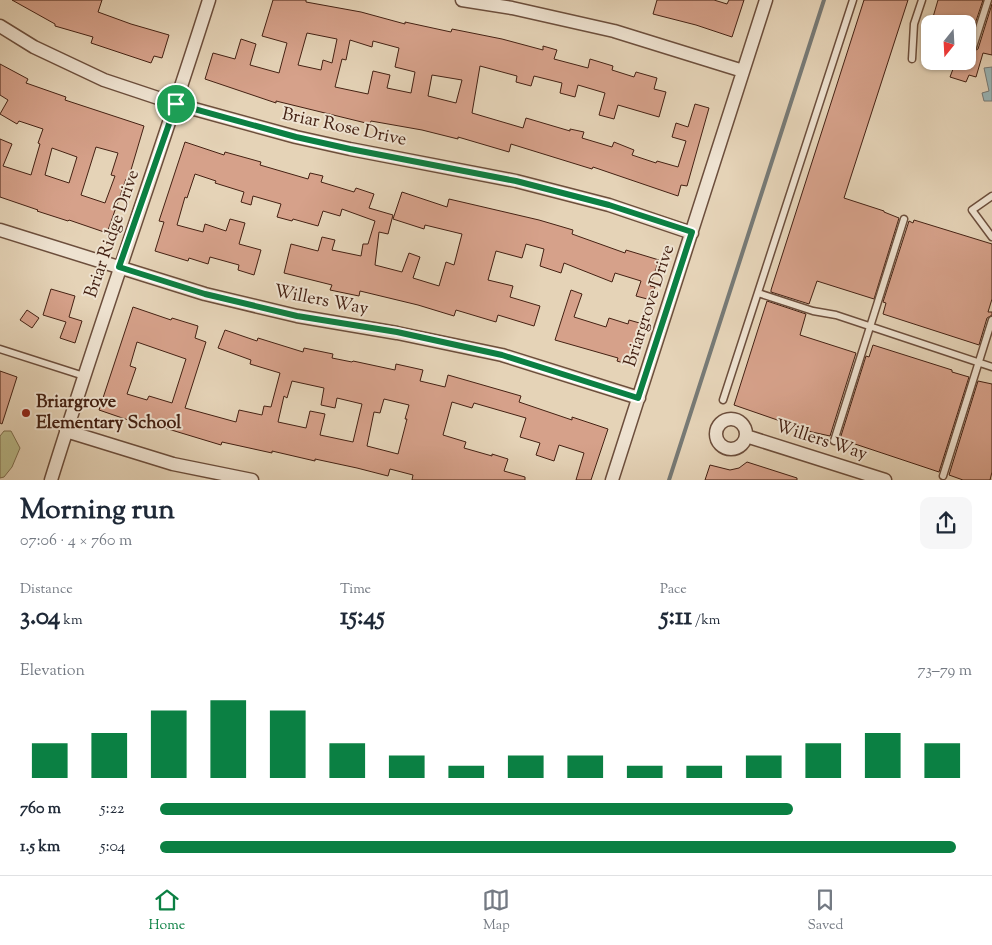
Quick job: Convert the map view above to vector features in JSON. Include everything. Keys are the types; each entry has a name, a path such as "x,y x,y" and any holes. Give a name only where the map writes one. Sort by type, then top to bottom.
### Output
{"street":[{"name":"Briar Ridge Drive","path":"51,480 119,267 176,104 209,0"},
{"path":"462,0 512,8 614,31 743,71"},
{"name":"Briargrove Drive","path":"612,480 766,0"},
{"name":"Briar Rose Drive","path":"0,26 34,47 104,80 176,104 296,137 516,181 609,205 692,232"},
{"name":"Willers Way","path":"0,230 205,294 297,316 397,332 502,355 638,398"},
{"path":"66,431 173,464 252,480"},
{"name":"Willers Way","path":"746,436 885,480"}],"lane":[{"path":"723,400 853,0"},
{"path":"912,59 914,24 922,0"},
{"path":"976,38 988,0"},
{"path":"992,196 972,210 992,238"},
{"path":"834,441 904,219"},
{"path":"758,293 813,311 836,315 992,367"},
{"path":"943,476 992,320"},
{"path":"0,349 84,376"}],"green space":[{"path":"4,431 11,431 20,448 12,467 4,477 0,478 0,436"}],"water":[{"path":"992,67 992,101 984,101 982,93 989,91 984,68"}],"building":[{"path":"12,0 102,0 98,12 169,35 162,58 154,56 151,63 91,43 93,37 55,26 55,24"},
{"path":"273,0 306,0 306,2 361,12 405,24 405,22 451,32 452,29 543,50 543,46 557,50 554,59 588,68 590,59 613,66 612,70 634,77 636,72 657,78 654,89 666,92 659,117 618,105 614,119 599,115 605,93 578,85 575,97 560,93 562,83 534,76 531,86 516,82 517,76 480,66 472,113 523,128 526,118 570,131 570,129 584,132 582,138 612,147 614,142 634,150 632,155 656,163 657,161 678,167 686,141 672,137 676,123 688,127 695,104 709,108 687,186 681,185 678,196 593,167 592,169 511,144 509,152 458,137 458,139 422,130 371,121 370,124 276,101 276,103 205,79 213,53 235,59 241,39 256,44 250,65 279,73 287,43 262,36","holes":["307,33 337,39 332,63 323,60 321,70 298,65","350,40 372,47 373,41 399,48 395,67 415,72 411,93 387,88 390,75 373,71 368,94 335,87 342,59 346,60","432,75 462,80 456,103 428,96"]},
{"path":"657,0 714,0 727,4 729,0 744,0 732,37 653,14"},
{"path":"864,0 908,0 844,198 899,218 874,299 817,281 809,304 771,292 771,290"},
{"path":"938,0 983,0 976,21 976,15 934,15"},
{"path":"992,4 992,55 983,53 976,77 969,75 966,82 950,77 953,70 976,70 976,50 978,49"},
{"path":"0,64 28,79 26,83 66,97 65,100 144,126 128,180 126,179 107,233 0,197 0,139 12,144 3,166 31,175 43,129 19,121 17,124 0,114 8,100 0,95","holes":["96,147 118,153 111,175 115,176 105,203 81,195","52,148 77,157 69,183 45,175"]},
{"path":"185,142 224,155 225,152 261,162 260,165 308,179 310,173 323,176 321,182 354,192 356,188 374,194 369,208 393,215 388,234 379,232 375,265 402,272 409,253 420,257 413,278 439,286 446,262 454,265 462,234 425,225 424,229 393,219 402,192 447,207 449,199 539,220 573,230 572,234 625,253 626,250 659,260 650,286 655,287 651,300 636,296 641,281 615,273 612,282 564,263 561,273 540,266 544,249 526,244 522,258 496,251 488,280 513,286 510,297 540,306 534,326 498,315 496,322 456,310 454,316 360,291 359,296 330,290 332,285 284,273 291,244 318,251 322,237 335,240 332,250 361,256 363,244 368,244 375,221 342,209 340,216 323,211 318,226 293,219 292,221 277,217 281,204 253,196 251,205 241,202 244,192 215,183 216,181 195,174 187,198 185,197 177,225 203,232 205,224 226,231 230,219 245,223 239,244 261,250 254,275 238,270 239,265 210,257 208,264 189,258 188,261 155,251 164,222 159,221"},
{"path":"914,220 992,244 992,299 988,312 992,312 992,315 987,318 979,345 883,314 886,303 883,302 909,221 913,223"},
{"path":"51,289 75,296 69,317 82,321 75,343 60,338 66,322 43,315"},
{"path":"571,290 582,294 574,317 606,327 609,318 628,324 629,320 643,324 630,365 617,361 618,358 555,340"},
{"path":"767,301 806,314 800,335 856,353 830,436 812,432 734,405"},
{"path":"133,307 171,320 172,318 198,326 195,338 206,342 185,408 236,422 239,410 262,415 264,406 271,407 280,373 250,364 251,360 218,348 225,330 257,341 258,338 303,352 304,348 333,354 332,358 395,370 396,364 423,370 420,381 445,387 448,375 521,396 519,402 572,420 572,417 608,429 591,480 576,480 584,453 559,445 554,461 536,455 540,443 520,437 526,418 474,403 472,408 452,402 443,435 466,442 464,448 508,459 504,471 525,477 525,480 412,480 413,475 390,469 388,476 272,451 272,453 222,442 221,445 135,419 134,422 99,410","holes":["137,342 186,359 172,403 149,396 147,400 127,394 136,368 130,366","292,381 324,388 321,405 335,408 337,398 362,404 353,442 320,435 325,414 310,411 306,428 278,422 284,396 287,398","384,399 409,405 398,454 367,446 374,412 380,413"]},
{"path":"27,310 39,318 32,328 20,320"},
{"path":"873,345 969,377 939,472 840,439 866,356 869,357"},
{"path":"0,371 17,377 2,424 0,423"},
{"path":"978,381 992,384 992,472 990,480 963,480 949,475"},
{"path":"747,462 797,478 797,480 705,480 710,465 730,470 739,468"}],"waterway":[{"path":"669,480 824,0"}],"place":[{"name":"Briargrove Elementary School","path":"26,413"}],"route":[{"path":"176,104 296,137 516,181 609,205 692,232 638,398 502,355 397,332 297,316 205,294 119,267 176,104"}]}
